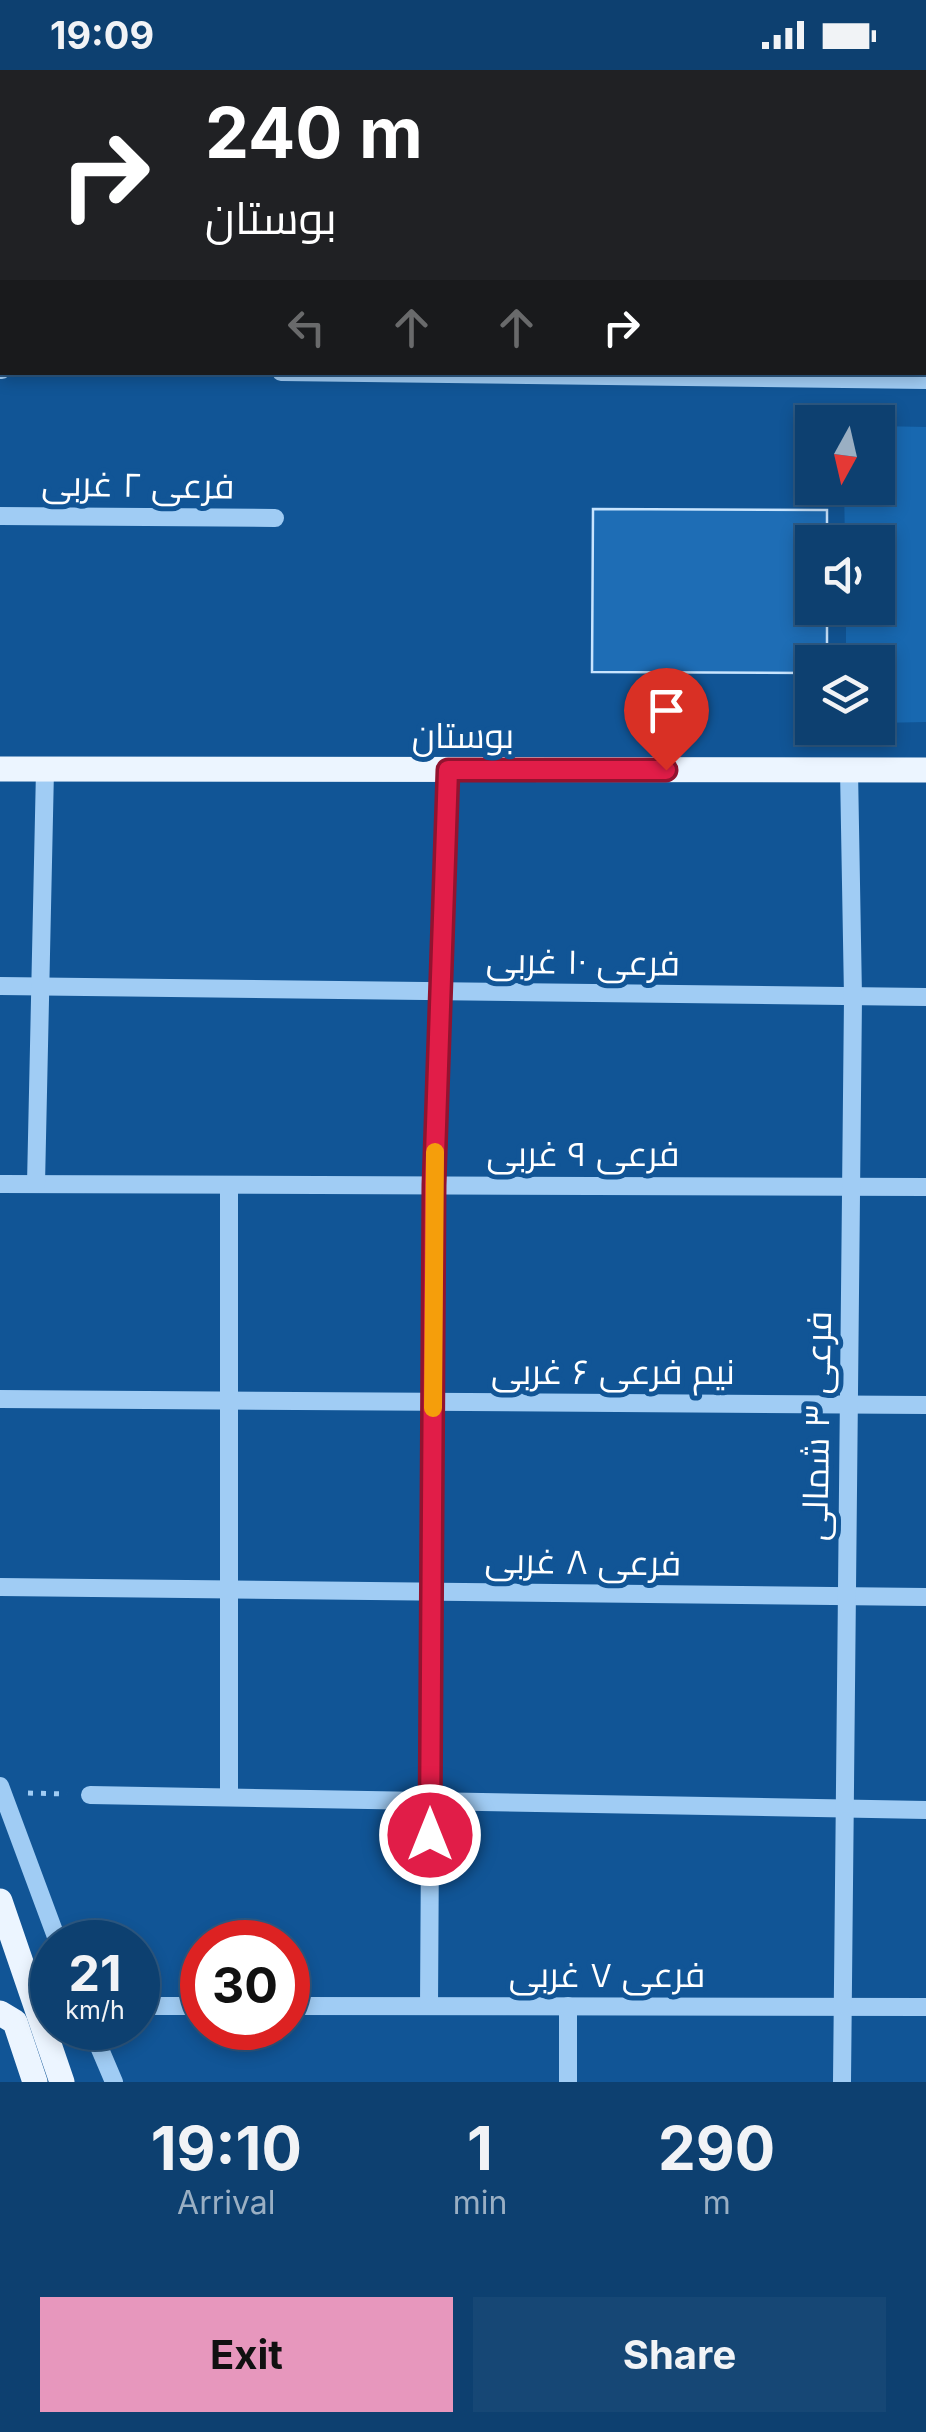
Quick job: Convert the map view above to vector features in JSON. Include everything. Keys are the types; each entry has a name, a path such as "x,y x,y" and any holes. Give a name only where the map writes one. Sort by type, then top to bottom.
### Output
{"main road":[{"name":"بوستان","path":"0,769 926,770"},
{"path":"0,1901 62,2082"},
{"path":"0,2013 14,2022 36,2082"}],"street":[{"path":"548,375 926,380"},
{"name":"فرعی ۲ غربی","path":"0,516 276,518"},
{"path":"36,1184 45,770"},
{"path":"429,2006 434,1185 448,770"},
{"name":"فرعی ۳ شمالی","path":"842,2082 852,997 848,770"},
{"name":"فرعی ۱۰ غربی","path":"0,986 926,998"},
{"name":"فرعی ۹ غربی","path":"0,1184 926,1187"},
{"path":"228,1798 229,1185"},
{"name":"نیم فرعی ۶ غربی","path":"0,1399 926,1405"},
{"name":"فرعی ۸ غربی","path":"0,1587 926,1597"},
{"path":"1,1789 50,1920"},
{"path":"90,1794 926,1810"},
{"name":"فرعی ۷ غربی","path":"310,2006 926,2007"},
{"path":"568,2006 568,2082"},
{"path":"100,2050 114,2082"}],"path":[{"path":"1,1789 90,1794"}],"shaded area":[{"path":"895,426 926,427 926,722 895,723 895,645 846,645 846,625 895,625 895,525 845,525 844,505 895,505"}],"building":[{"path":"593,509 827,510 827,525 795,525 795,625 827,625 827,645 795,645 795,673 592,672"}],"slow traffic":[{"path":"433,1408 435,1152"}],"route":[{"path":"430,1835 434,1185 448,770 666,770"}]}
